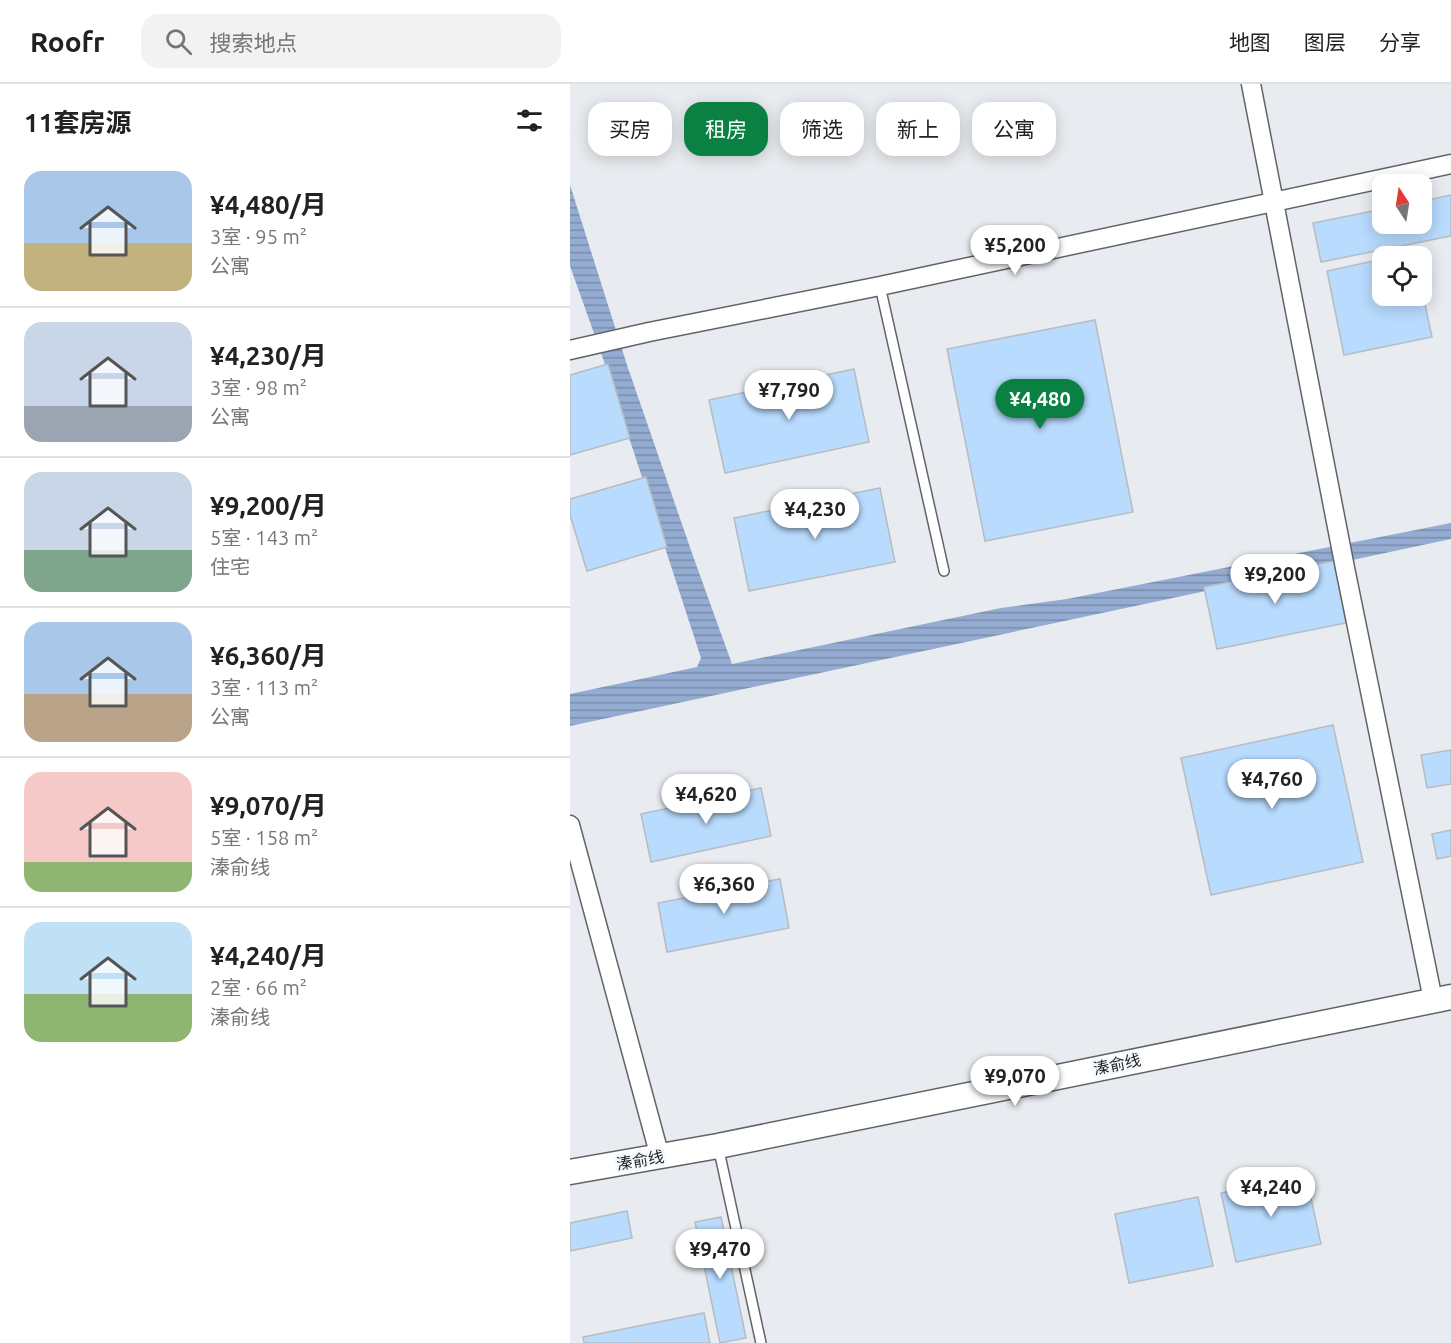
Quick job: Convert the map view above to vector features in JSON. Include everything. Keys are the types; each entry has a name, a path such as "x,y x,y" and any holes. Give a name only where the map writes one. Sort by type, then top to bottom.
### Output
{"main road":[{"name":"溱俞线","path":"570,1172 718,1146 1442,998"}],"street":[{"path":"1251,84 1345,568 1442,998"},
{"path":"570,350 660,329 880,286 1451,164"},
{"path":"570,825 660,1157"}],"lane":[{"path":"880,286 944,571"},
{"path":"718,1146 760,1343"}],"water":[{"path":"570,185 627,365 732,664 1001,608 1067,599 1451,523 1451,539 570,726 570,694 697,667 701,658 606,367 570,266"}],"building":[{"path":"1451,195 1451,236 1401,246 1372,246 1372,252 1321,262 1313,223 1372,211 1372,234 1432,234 1432,199"},
{"path":"1372,261 1372,306 1425,306 1432,337 1344,355 1327,271"},
{"path":"1095,320 1133,512 985,541 947,349"},
{"path":"608,364 630,438 570,455 570,375"},
{"path":"854,369 869,442 725,473 709,400"},
{"path":"646,477 667,547 587,571 570,515 570,499"},
{"path":"880,488 895,562 749,591 734,518"},
{"path":"1334,561 1346,623 1217,649 1204,587"},
{"path":"1333,725 1363,862 1211,895 1181,758"},
{"path":"1451,750 1451,784 1427,788 1421,755"},
{"path":"761,788 771,836 651,862 641,814"},
{"path":"1451,830 1451,856 1437,859 1432,834"},
{"path":"780,879 789,928 667,952 658,903"},
{"path":"1306,1175 1321,1244 1236,1262 1221,1193"},
{"path":"1198,1197 1213,1266 1129,1283 1115,1214"},
{"path":"627,1211 632,1238 570,1251 570,1223"},
{"path":"721,1217 746,1338 720,1343 695,1222"},
{"path":"704,1313 710,1343 584,1343 583,1337"}]}
